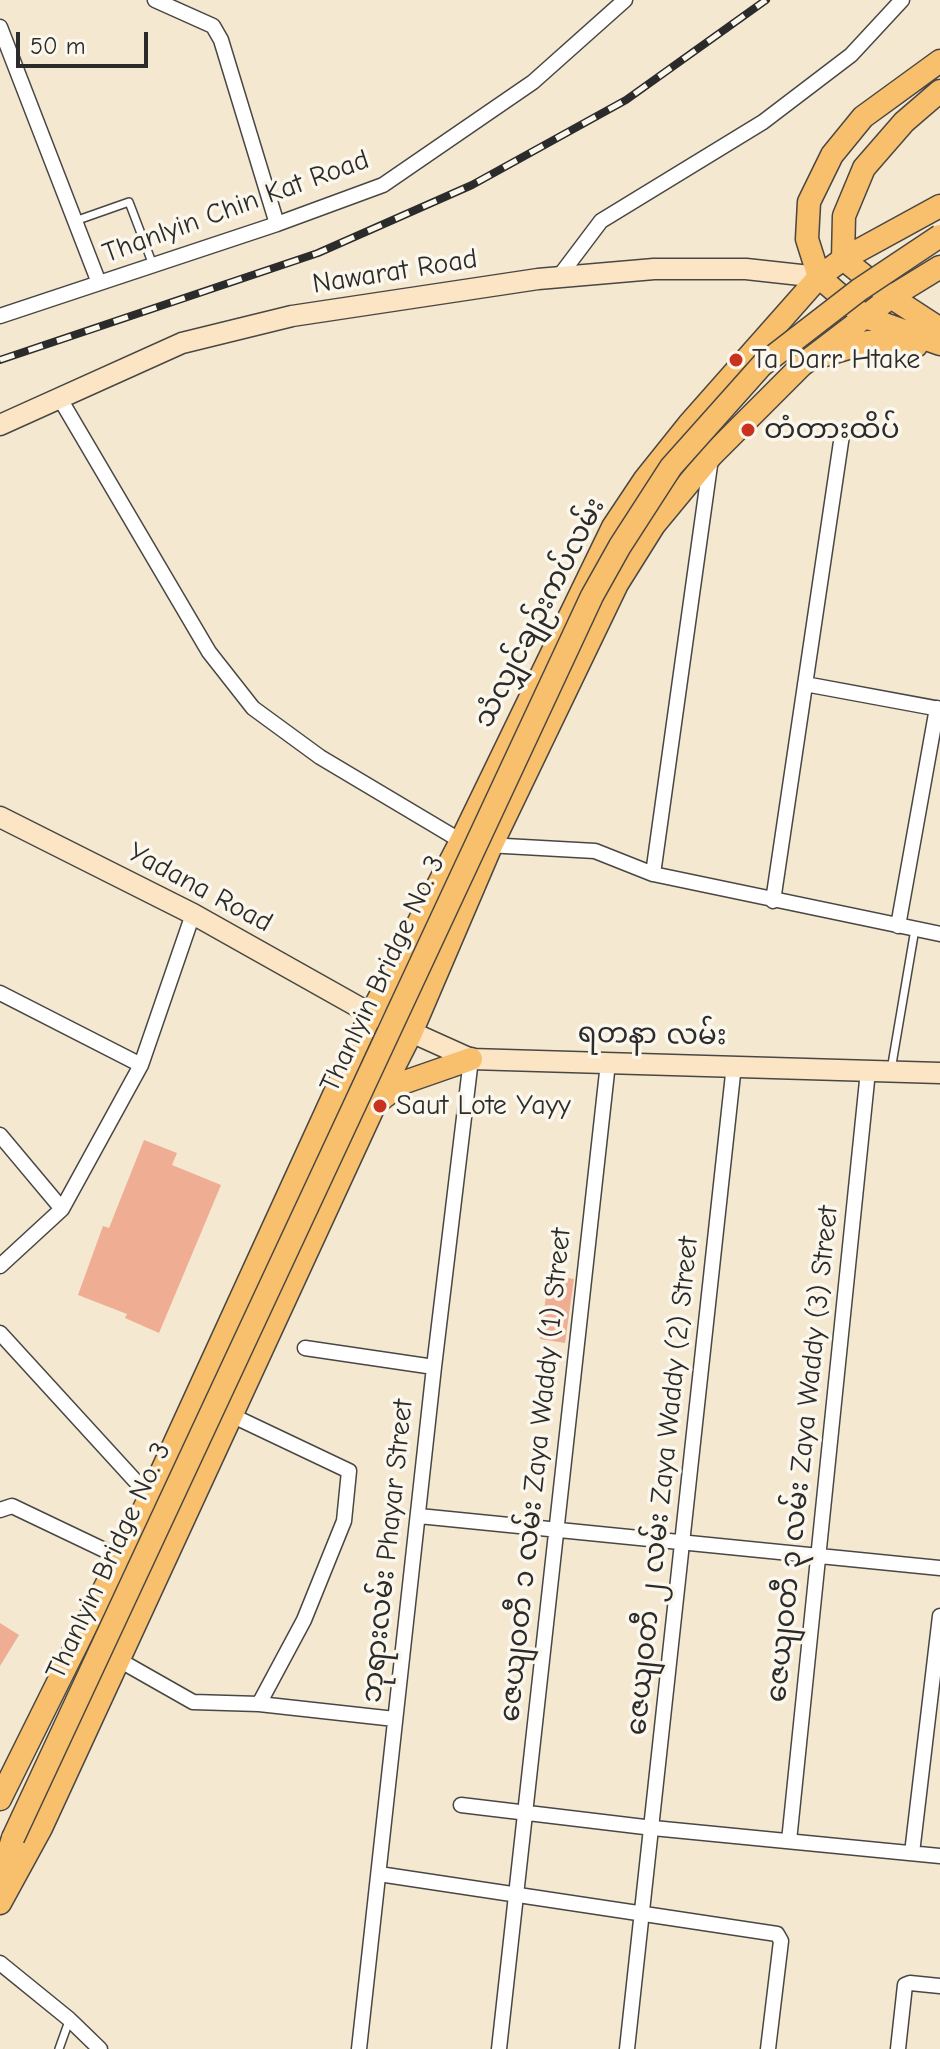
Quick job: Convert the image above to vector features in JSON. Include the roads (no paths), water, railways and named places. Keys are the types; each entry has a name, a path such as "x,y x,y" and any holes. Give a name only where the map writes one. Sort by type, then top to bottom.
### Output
{"main road":[{"path":"940,61 863,117 832,155 809,202 807,239 819,277 865,317 940,344"},
{"path":"940,91 904,122 864,168 844,216 843,259 891,297 940,329"},
{"name":"သံလျှင်ချဉ်းကပ်လမ်း","path":"0,1799 150,1497 371,1014 461,841 613,527 645,479 689,424 819,277 843,259 940,206"},
{"name":"Thanlyin Bridge No. 3","path":"0,1880 6,1846 579,625 620,546 671,467 762,365 859,290 940,236"},
{"name":"သံလျှင်ချဉ်းကပ်လမ်း","path":"0,1903 41,1828 80,1745 375,1104 411,1033 491,846 617,584 654,525 711,456 802,365 891,297 940,267"},
{"name":"Nawarat Road","path":"0,425 182,343 292,316 558,278 654,269 746,269 819,277"},
{"path":"802,365 837,350 868,342 893,341 940,352"},
{"name":"Yadana Road","path":"0,817 193,914 371,1014"},
{"name":"ရတနာ လမ်း","path":"371,1014 471,1059 940,1073"},
{"path":"375,1104 402,1083 471,1059"},
{"path":"219,1343 257,1361"}],"street":[{"path":"155,0 200,18 213,26 217,33 277,224"},
{"name":"Thanlyin Chin Kat Road","path":"0,316 277,224 383,185 533,82 625,0"},
{"path":"558,278 601,221 763,122 851,55 902,0"},
{"path":"0,27 99,283"},
{"path":"59,397 209,652 253,708 320,757 461,841 491,846 595,851 653,874 940,934"},
{"path":"773,901 842,435"},
{"path":"653,874 711,456"},
{"path":"805,684 938,708 898,926"},
{"path":"0,1266 62,1209 141,1065 193,914"},
{"path":"0,993 141,1065"},
{"name":"ဘုရားလမ်း Phayar Street","path":"359,2049 471,1059"},
{"name":"ဇေယျဝတီ ၁ လမ်း Zaya Waddy (1) Street","path":"499,2049 608,1063"},
{"name":"ဇေယျဝတီ ၂ လမ်း Zaya Waddy (2) Street","path":"627,2049 734,1065"},
{"name":"ဇေယျဝတီ ၃ လမ်း Zaya Waddy (3) Street","path":"789,1841 868,1071"},
{"path":"0,1135 62,1209"},
{"path":"0,1333 150,1497"},
{"path":"305,1348 434,1367"},
{"path":"231,1415 349,1471 344,1521 304,1620 259,1704"},
{"path":"0,1510 12,1506 121,1558"},
{"path":"419,1516 940,1568"},
{"path":"912,1853 940,1616"},
{"path":"119,1660 193,1702 259,1704 395,1719"},
{"path":"461,1805 653,1828 940,1856"},
{"path":"379,1874 771,1931 781,1941 768,2049"},
{"path":"0,1963 69,2019 100,2049"},
{"path":"898,2049 905,1985 940,1986"}],"lane":[{"path":"75,221 129,202 153,265"},
{"path":"890,1072 915,929"},
{"path":"37,1725 80,1745"},
{"path":"59,2049 69,2019"}],"railway":[{"path":"0,360 318,253 472,185 626,100 766,0"}],"place":[{"name":"Ta Darr Htake","path":"736,360"},
{"name":"တံတားထိပ်","path":"748,430"},
{"name":"Saut Lote Yayy","path":"380,1106"}]}
